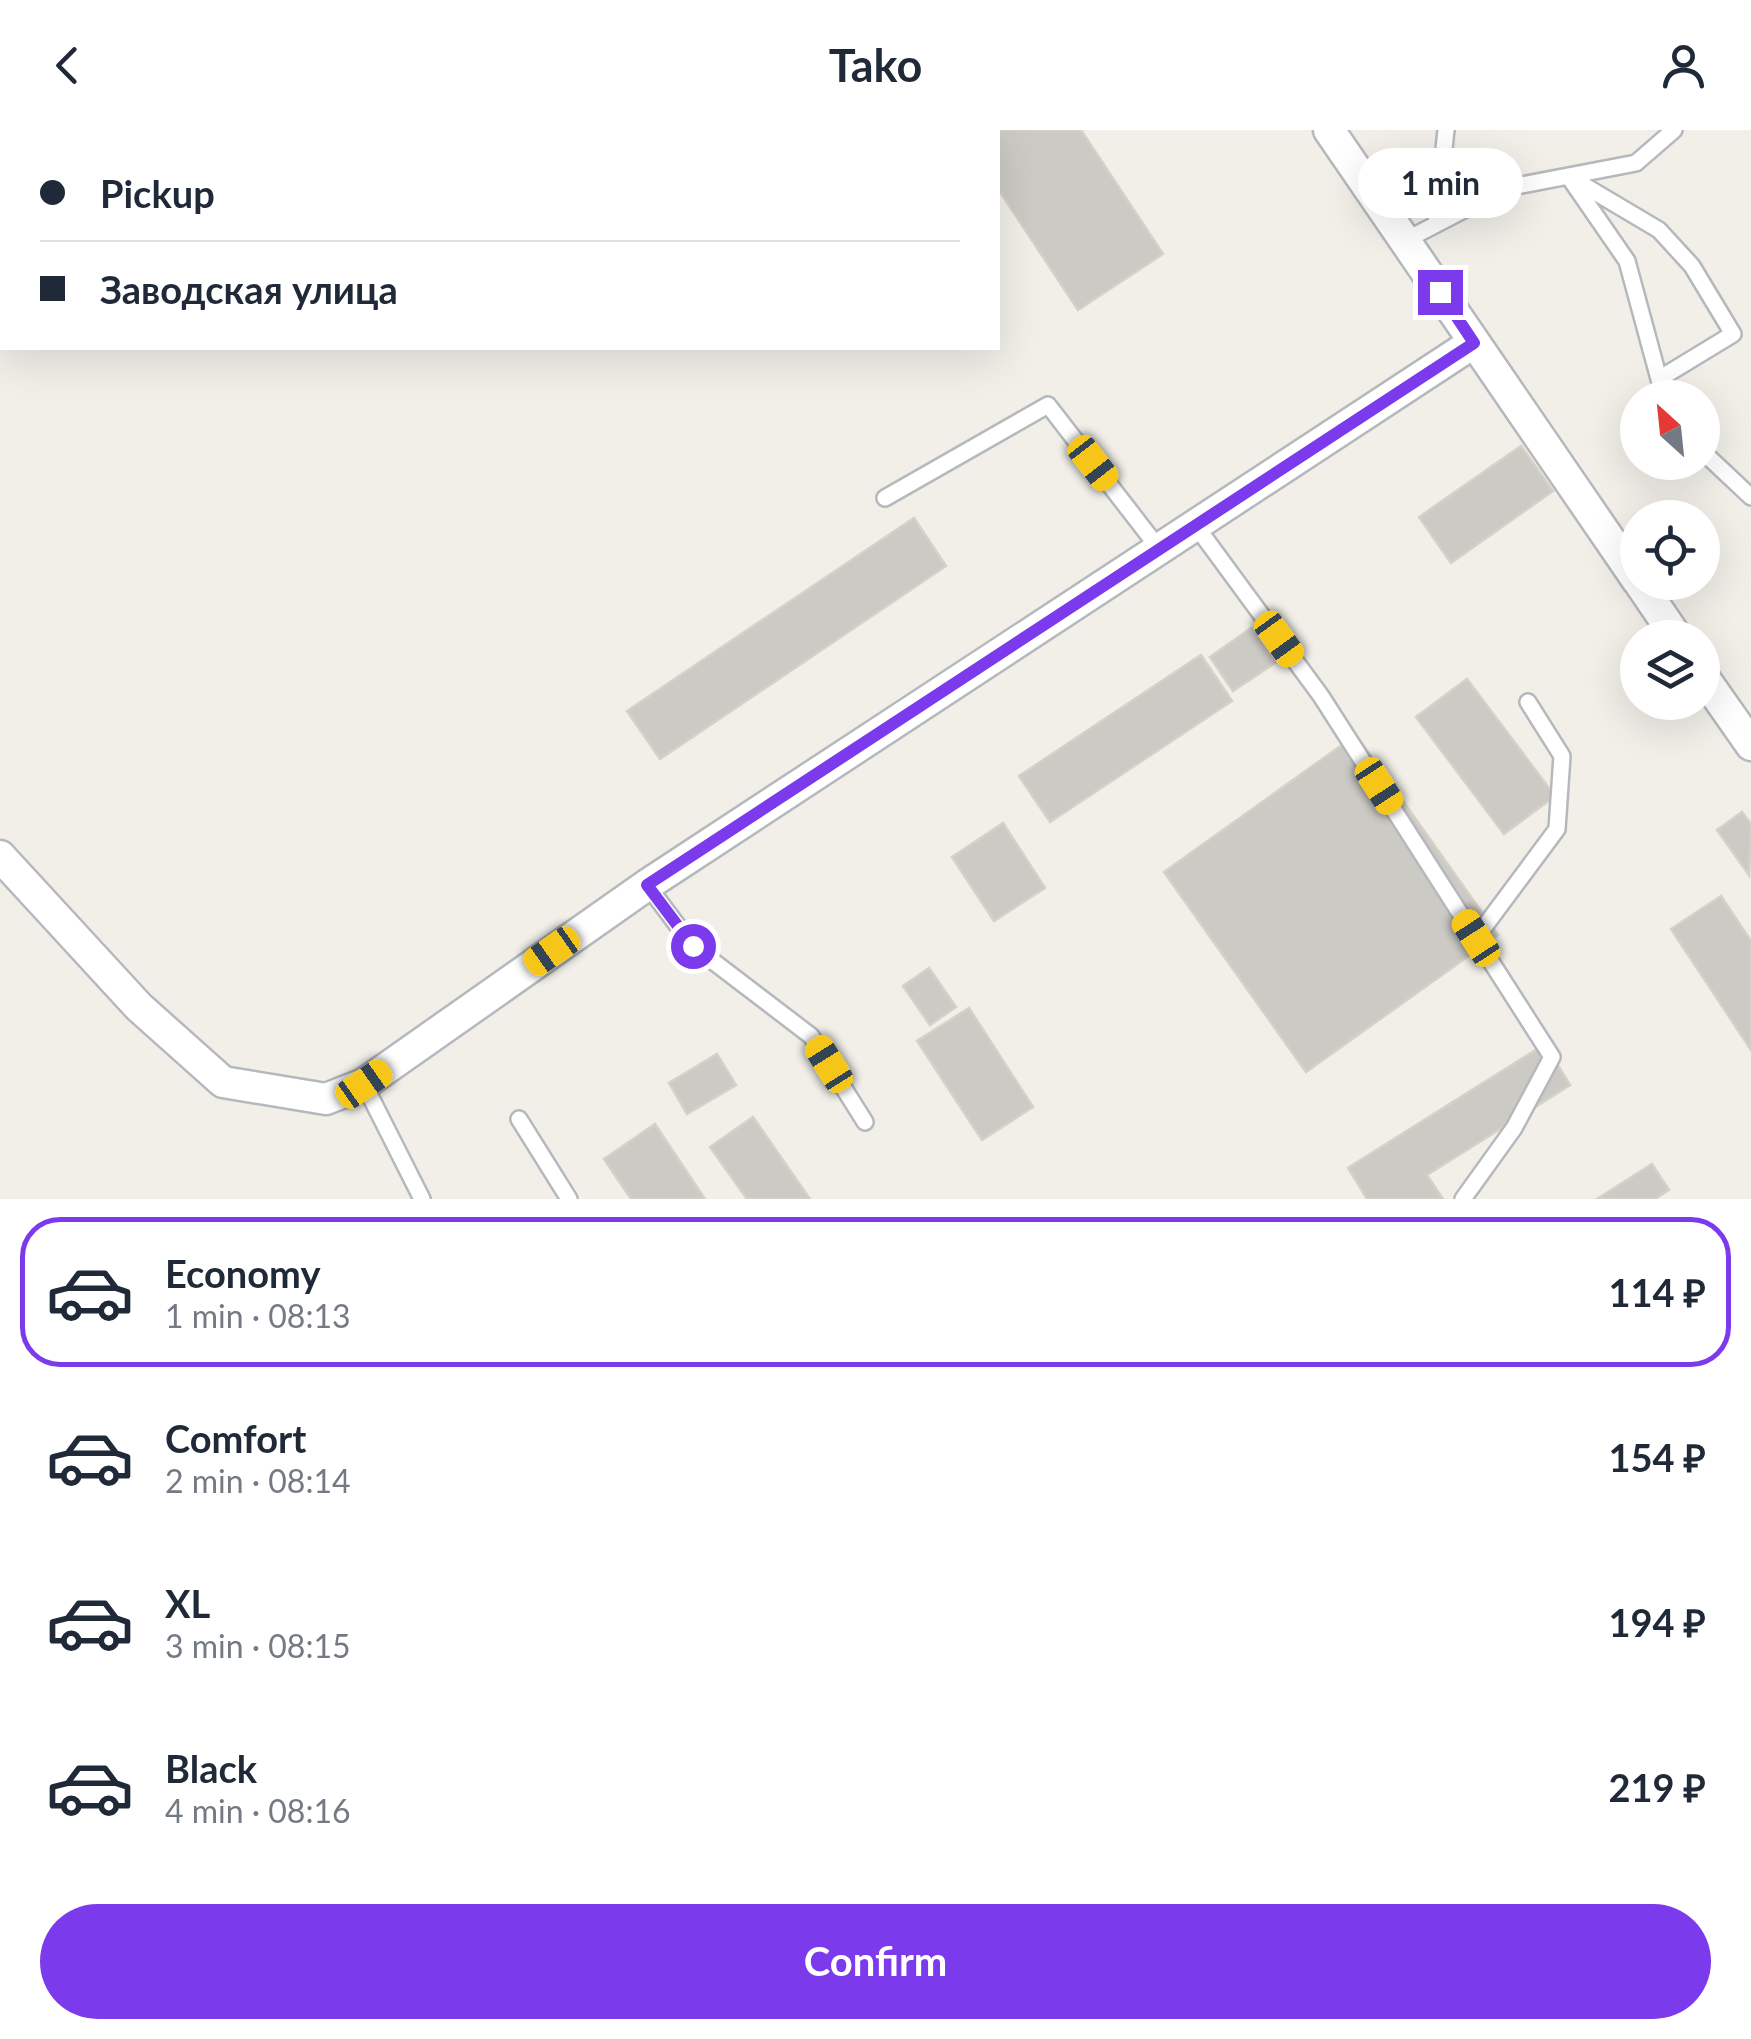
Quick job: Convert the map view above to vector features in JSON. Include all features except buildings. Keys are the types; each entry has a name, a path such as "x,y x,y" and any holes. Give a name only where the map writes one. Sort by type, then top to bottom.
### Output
{"street":[{"path":"1329,130 1620,556"},
{"path":"0,856 139,1007 223,1082 326,1099 364,1084 647,885 1474,343"},
{"path":"1720,701 1751,745"}],"lane":[{"path":"1436,224 1446,130"},
{"path":"1406,240 1506,188 1636,163 1674,130"},
{"path":"1568,176 1660,230 1692,266 1732,334 1659,379 1627,261 1568,176"},
{"path":"885,498 1048,405 1160,550"},
{"path":"1720,468 1751,496"},
{"path":"1196,526 1320,696 1552,1057 1514,1128 1463,1199"},
{"path":"1476,938 1557,829 1562,756 1528,702"},
{"path":"647,885 693,946 811,1036 866,1122"},
{"path":"364,1084 422,1199"},
{"path":"519,1120 570,1199"}],"route":[{"path":"693,946 647,885 1474,343 1440,292"}]}
